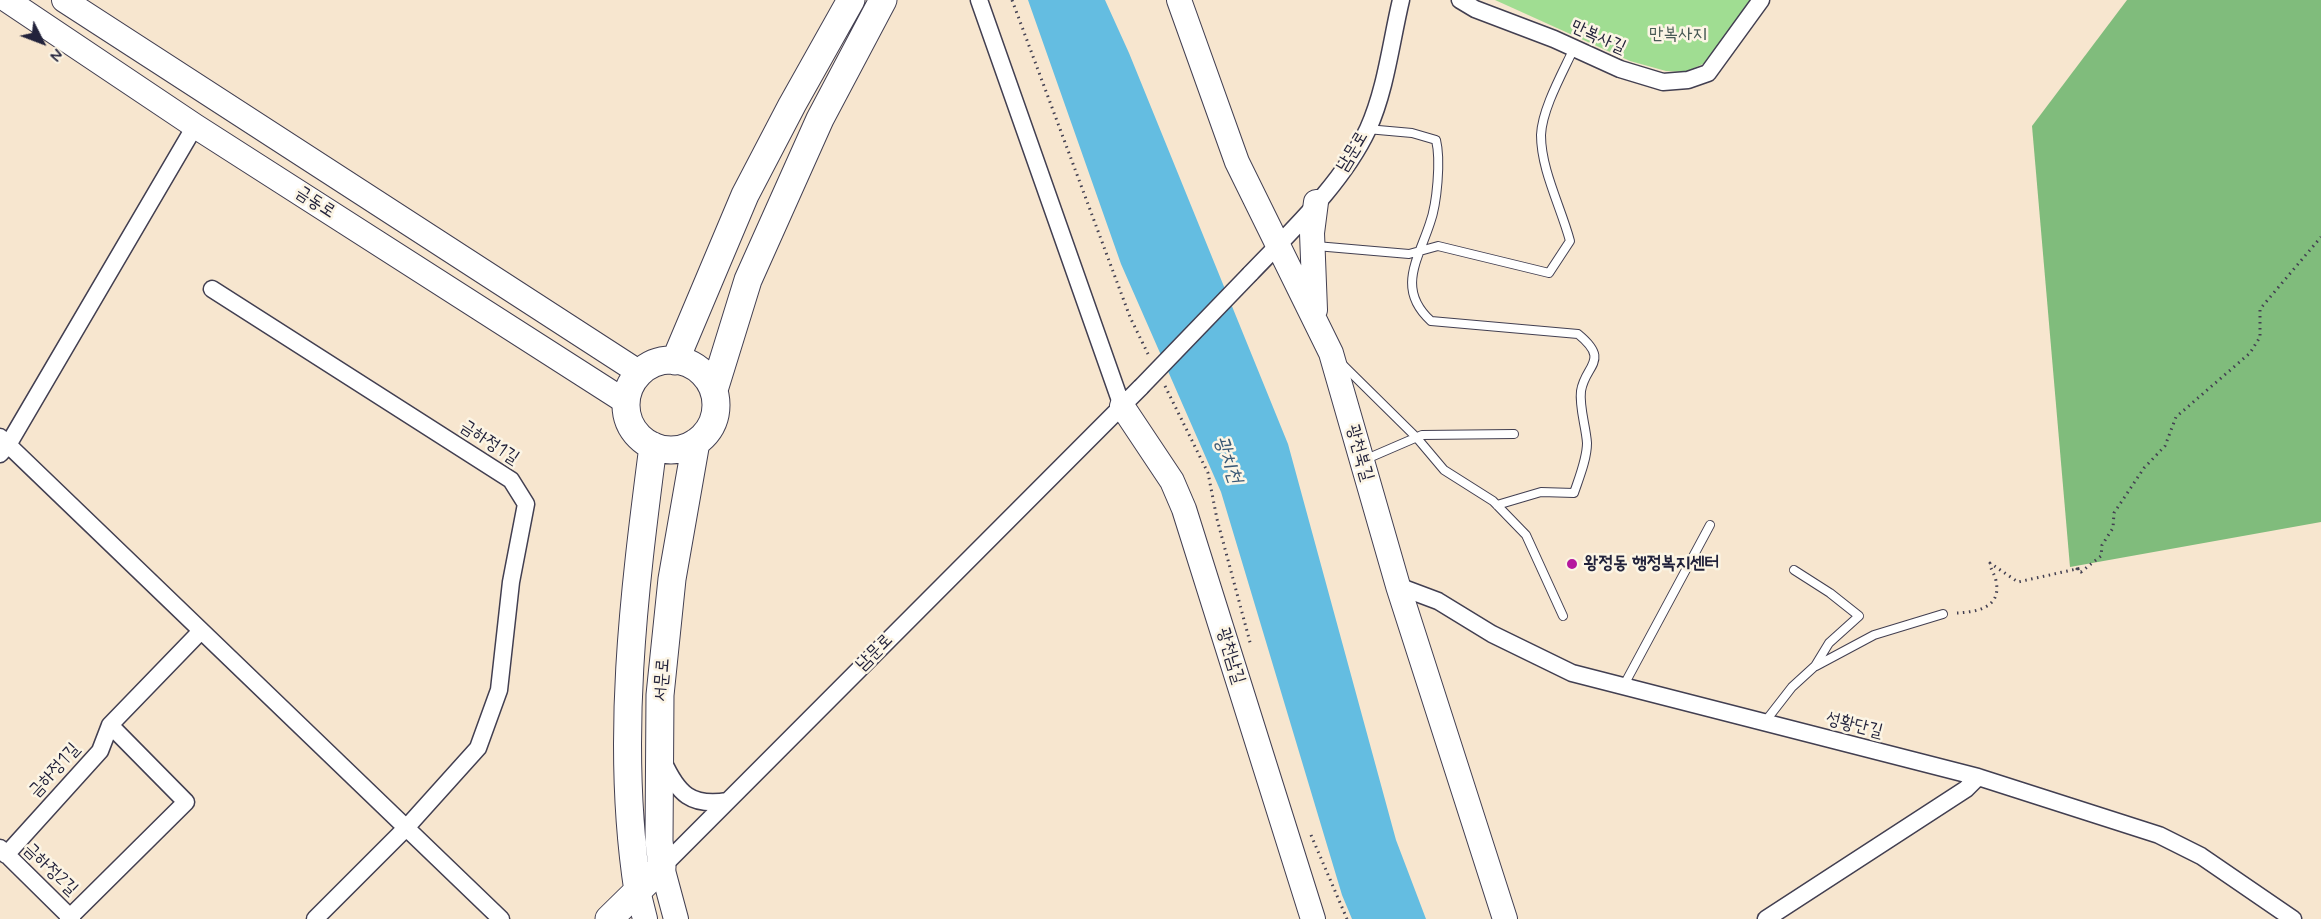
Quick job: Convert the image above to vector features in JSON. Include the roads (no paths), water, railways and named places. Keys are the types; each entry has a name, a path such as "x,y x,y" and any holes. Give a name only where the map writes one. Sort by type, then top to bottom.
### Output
{"main road":[{"path":"675,360 745,195 851,0"},
{"path":"714,390 748,280 820,119 883,0"},
{"path":"792,105 820,119"},
{"path":"675,360 695,367 706,376 714,390 716,404 714,419 707,432 696,442 682,448 668,450 653,446 641,438 632,427 626,402 631,385 640,373 652,364 675,360"},
{"name":"서문로","path":"662,867 659,841 660,695 672,579 696,442"},
{"name":"서문로","path":"638,891 631,844 628,784 629,689 637,570 653,446"},
{"name":"남문로","path":"609,919 662,867"}],"street":[{"name":"금동로","path":"7,0 195,126 626,402"},
{"name":"금동로","path":"64,0 640,373"},
{"path":"979,0 1122,406"},
{"name":"광천북길","path":"1179,0 1237,162 1316,318 1331,353 1398,586 1505,919"},
{"name":"남문로","path":"662,867 1122,406 1251,274 1316,202 1336,178 1368,129 1375,110 1401,0"},
{"name":"만복사길","path":"1460,0 1474,9 1574,48 1620,69 1663,82 1688,80 1708,73 1761,0"},
{"path":"195,126 3,445 501,919"},
{"path":"1316,202 1312,245 1316,318"},
{"name":"금하정1길","path":"212,289 511,480 526,504 511,582 499,690 478,748 406,828 315,919"},
{"name":"광천남길","path":"1122,406 1172,481 1184,509 1313,919"},
{"name":"성황단길","path":"1398,586 1438,601 1492,634 1572,673 1978,777 2159,836 2201,856 2293,919"},
{"name":"금하정1길","path":"3,851 100,751 110,725 200,632"},
{"path":"70,918 186,802 110,725"},
{"path":"660,754 672,780 684,794 699,803 728,801"},
{"path":"1766,919 1966,789 1978,777"},
{"name":"금하정2길","path":"3,851 70,918"},
{"name":"서문로","path":"662,867 676,919"},
{"name":"서문로","path":"638,891 645,919"}],"lane":[{"path":"1312,245 1409,254 1420,249 1438,246 1549,273 1570,241 1543,156 1541,132 1551,100 1574,48"},
{"path":"1368,129 1412,133 1436,140 1439,155 1431,220 1413,266 1412,292 1420,311 1431,321 1578,334 1592,347 1594,354 1592,368 1581,391 1587,447 1574,494 1541,492 1497,505"},
{"path":"1331,353 1417,438 1444,470 1497,505 1526,535 1563,616"},
{"path":"1361,462 1417,438 1514,434"},
{"path":"1624,685 1710,525"},
{"path":"1794,570 1830,592 1859,616 1829,643 1815,666"},
{"path":"1764,724 1792,687 1815,666 1874,635 1943,614"}],"water":[{"name":"광치천","path":"1028,0 1105,0 1129,53 1288,444 1396,840 1426,919 1352,919 1342,895 1221,492 1121,264"}],"place":[{"name":"왕정동 행정복지센터","path":"1572,564"}],"park label":[{"name":"만복사지","path":"1678,35"}]}
